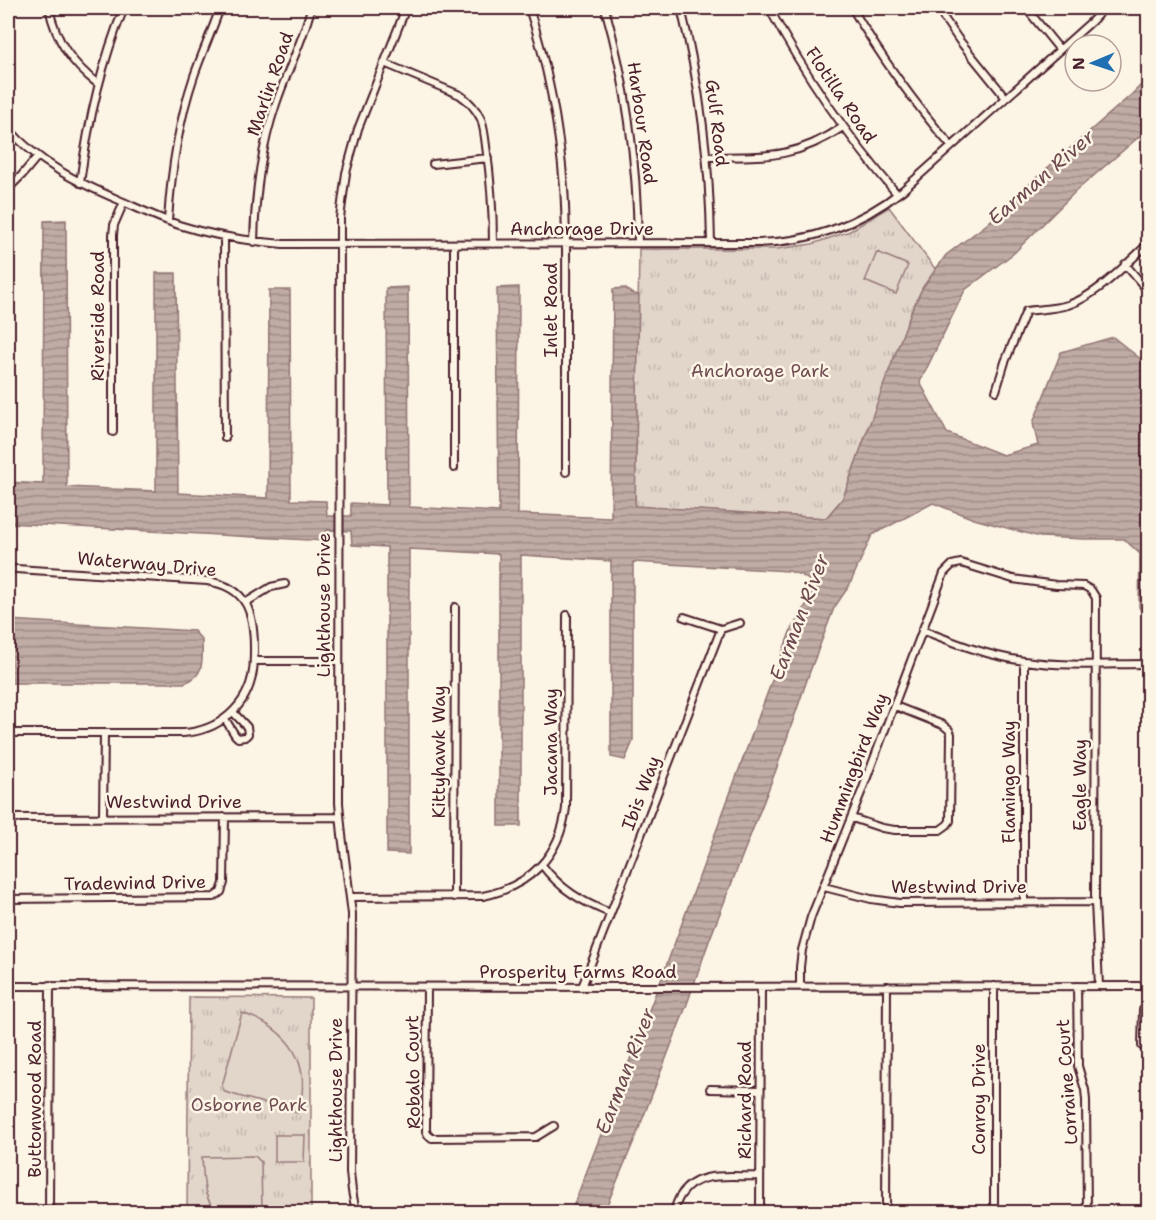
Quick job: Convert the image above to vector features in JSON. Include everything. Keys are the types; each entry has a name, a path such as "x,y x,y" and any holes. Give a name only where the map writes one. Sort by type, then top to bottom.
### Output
{"street":[{"path":"49,8 56,30 67,52 83,72 98,84"},
{"path":"80,183 98,84 124,8"},
{"path":"168,221 174,158 183,113 193,77 220,8"},
{"name":"Marlin Road","path":"254,242 258,179 268,130 311,8"},
{"name":"Lighthouse Drive","path":"356,1212 350,1172 353,936 351,897 340,817 339,244 342,195 351,151 406,8"},
{"name":"Inlet Road","path":"530,8 542,51 556,122 564,189 566,472"},
{"name":"Harbour Road","path":"605,8 619,60 632,138 639,243"},
{"name":"Gulf Road","path":"681,8 697,79 707,157 711,243"},
{"name":"Flotilla Road","path":"770,8 802,66 843,127 897,194"},
{"path":"852,8 913,100 951,146"},
{"path":"937,8 959,40 1006,98"},
{"path":"1026,8 1060,50"},
{"name":"Anchorage Drive","path":"8,128 37,156 57,171 80,183 168,221 202,232 254,242 283,244 566,244 781,242 833,230 866,215 897,194 1060,50 1104,8"},
{"path":"384,63 460,95 475,109 482,123 488,158 493,244"},
{"path":"707,157 757,157 789,153 813,144 843,127"},
{"path":"8,189 37,156"},
{"path":"433,164 488,158"},
{"name":"Riverside Road","path":"113,432 113,235 114,225 124,202"},
{"path":"224,237 225,438"},
{"path":"454,244 454,468"},
{"path":"996,391 1026,311 1054,308 1078,301 1097,290 1149,244"},
{"path":"1125,264 1149,291"},
{"name":"Eagle Way","path":"952,565 961,563 992,573 1034,582 1087,587 1096,598 1095,902 1099,986"},
{"name":"Hummingbird Way","path":"800,986 802,950 812,917 895,706 944,573 952,565"},
{"name":"Waterway Drive","path":"16,569 215,582 231,589 245,603"},
{"path":"8,733 188,733 207,728 225,719 233,712 247,691 253,672 254,628 250,611 245,603 271,587 285,584"},
{"name":"Kittyhawk Way","path":"454,897 455,607"},
{"name":"Jacana Way","path":"542,865 558,839 566,808 567,615"},
{"path":"684,617 721,629 740,623"},
{"name":"Ibis Way","path":"582,987 721,629"},
{"path":"922,630 976,650 1024,661 1068,664 1149,664"},
{"path":"254,661 339,661"},
{"name":"Flamingo Way","path":"1024,661 1024,902"},
{"path":"852,818 895,830 940,830 950,821 951,734 943,725 895,706"},
{"path":"225,719 238,738 245,737 248,734 248,727 233,712"},
{"path":"103,817 104,734"},
{"name":"Tradewind Drive","path":"8,899 214,897 221,892 224,883 225,817"},
{"name":"Westwind Drive","path":"8,818 340,817"},
{"path":"351,897 483,896 508,889 524,881 542,865 566,891 591,906 610,913"},
{"name":"Westwind Drive","path":"824,887 888,902 1095,902"},
{"name":"Buttonwood Road","path":"49,1212 50,985"},
{"name":"Prosperity Farms Road","path":"8,986 1149,986"},
{"path":"886,1212 887,986"},
{"name":"Conroy Drive","path":"993,1212 994,986"},
{"name":"Lorraine Court","path":"1077,986 1078,1066 1086,1100 1087,1212"},
{"name":"Robalo Court","path":"427,987 426,1131 428,1136 432,1138 536,1137 554,1126"},
{"name":"Richard Road","path":"760,1212 761,987"},
{"path":"1143,1010 1142,1046 1149,1047"},
{"path":"710,1089 760,1089"},
{"path":"674,1212 680,1196 687,1187 705,1177 760,1176"},
{"path":"477,1212 484,1210 490,1212"}],"green space":[{"name":"Anchorage Park","path":"889,207 936,270 923,287 911,312 843,498 826,518 635,507 639,249 777,249 812,244 850,231"},
{"path":"877,252 908,265 896,294 865,281"},
{"name":"Osborne Park","path":"189,997 311,998 311,1212 187,1212"},
{"path":"242,1013 268,1025 279,1033 295,1053 302,1079 298,1113 225,1092 222,1086"},
{"path":"275,1135 305,1135 304,1162 275,1162"},
{"path":"255,1156 261,1162 262,1212 220,1212 214,1208 206,1195 202,1157"}],"water":[{"name":"Earman River","path":"1148,78 1148,129 1076,191 1014,253 965,290 920,382 947,433 1003,455 1038,445 1033,423 1061,352 1113,337 1142,360 1148,360 1148,616 1144,616 1139,607 1140,554 1124,539 1040,537 974,519 933,503 872,535 849,586 834,608 776,770 709,941 687,1004 604,1212 571,1212 665,969 790,632 812,595 809,580 789,571 633,562 633,741 625,760 611,757 611,561 521,555 521,826 499,826 499,554 409,549 409,854 387,853 387,547 352,545 351,531 327,530 326,541 8,523 8,482 43,484 44,221 66,220 67,487 156,491 156,273 176,273 178,493 268,498 269,290 290,290 291,500 326,501 327,516 351,516 351,503 387,505 386,288 408,287 409,507 499,512 497,288 519,287 518,514 611,518 613,289 625,288 639,295 635,506 826,518 843,498 911,312 923,287 946,255 987,224"},
{"path":"8,620 194,631 202,640 201,666 196,676 184,683 8,683"}]}
